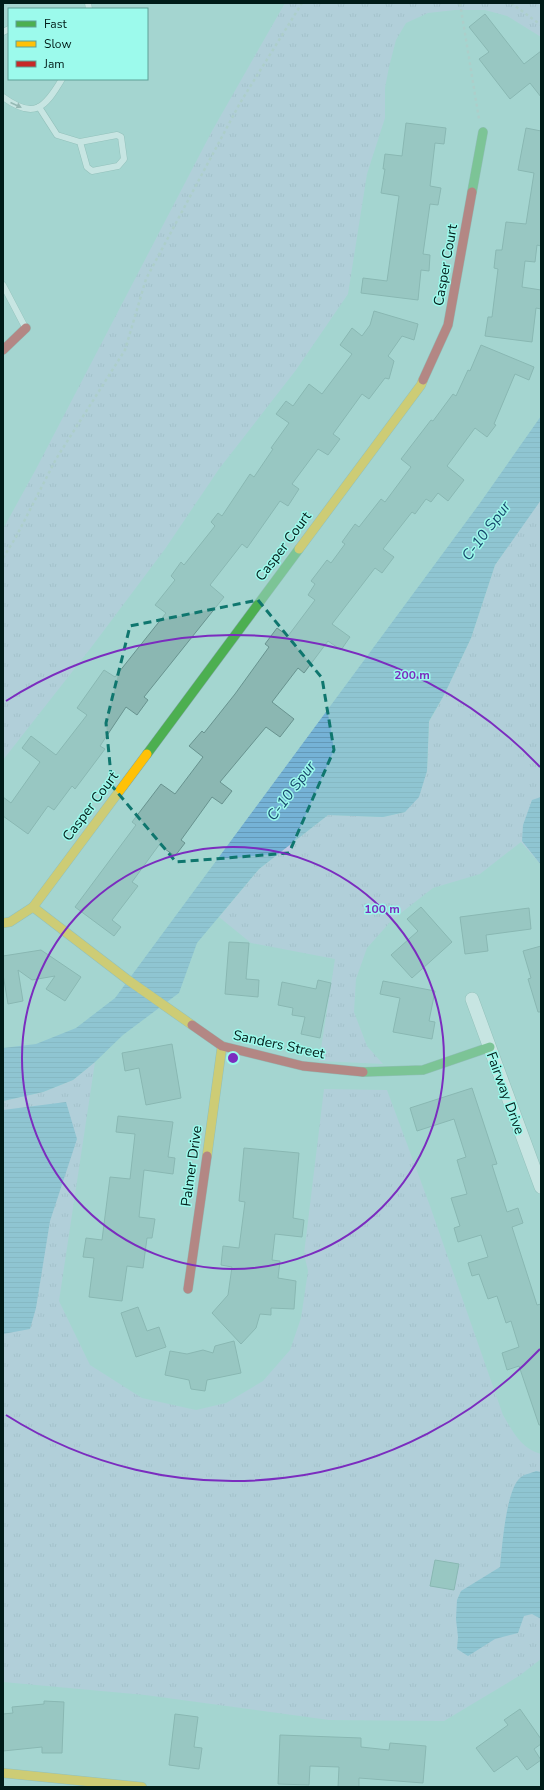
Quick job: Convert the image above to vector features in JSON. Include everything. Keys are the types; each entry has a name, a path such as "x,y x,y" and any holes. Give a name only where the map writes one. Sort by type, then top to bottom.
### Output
{"street":[{"name":"Casper Court","path":"3,923 10,922 33,907 421,385 448,325 483,132"},
{"path":"3,350 26,328"},
{"name":"Sanders Street","path":"33,907 165,1008 222,1046 303,1066 368,1073 423,1070 490,1047"},
{"name":"Fairway Drive","path":"472,998 541,1187"},
{"name":"Palmer Drive","path":"188,1289 222,1046"},
{"path":"3,1773 142,1787"}],"lane":[{"path":"3,97 17,107 31,109 39,107 50,98 61,80"},
{"path":"39,107 57,135 80,142 117,135 121,137 124,159 118,166 92,170 87,167 80,142"},
{"path":"3,285 26,328"}],"path":[{"path":"3,558 16,537 56,460 125,350 146,280 240,103 302,3"},
{"path":"460,3 478,114 483,132"},
{"path":"511,3 541,25"}],"highlighted area":[{"path":"258,600 322,678 334,750 289,853 176,862 112,786 106,723 130,626"}],"green space":[{"path":"285,3 541,3 541,37 507,16 485,10 455,10 428,13 406,23 396,40 389,67 385,88 385,118 367,174 348,294 296,370 219,469 165,549 90,649 3,760 3,529 36,469 212,131"},
{"path":"541,492 541,865 521,842 480,874 433,888 392,920 367,948 356,979 354,1012 367,1046 383,1064 319,1061 335,959 251,943 219,917 259,869 328,815 383,817 405,812 427,771 429,722 444,695 471,638 495,565 539,501"},
{"path":"95,1062 59,1301 90,1365 142,1398 196,1410 226,1403 263,1381 290,1350 301,1318 308,1271 304,1254 324,1089 387,1090 430,1206 503,1415 518,1439 534,1452 541,1454 541,1659 519,1676 444,1721 329,1720 145,1695 3,1682 3,1101 43,1092 73,1080"}],"water":[{"name":"C-10 Spur","path":"541,416 541,500 495,565 471,638 444,695 429,721 427,771 419,797 405,812 383,817 328,815 259,869 197,943 179,993 123,1035 95,1062 73,1080 43,1092 3,1101 3,1048 36,1044 76,1028 115,998 480,503"},
{"path":"541,797 541,865 522,841 523,825 532,800"},
{"path":"66,1102 77,1139 50,1221 36,1308 30,1329 3,1334 3,1110"},
{"path":"536,1471 541,1472 541,1619 532,1614 524,1616 518,1633 495,1639 468,1656 457,1649 457,1600 461,1591 500,1567 508,1505 512,1493 516,1483 521,1477"}],"building":[{"path":"485,14 524,64 541,51 541,97 530,83 510,99 479,59 489,52 469,27"},
{"path":"406,123 446,128 444,144 435,143 430,186 441,188 438,205 430,204 423,254 430,255 429,271 421,270 418,300 361,293 363,278 387,281 399,196 381,193 385,169 383,169 385,154 402,156"},
{"path":"526,128 541,131 541,246 537,245 535,262 525,261 522,287 541,290 541,309 536,308 532,342 485,336 488,317 492,317 498,269 494,268 496,250 502,250 506,222 526,224 534,173 518,170"},
{"path":"374,311 418,324 414,340 402,336 388,356 394,361 389,379 385,378 369,399 362,394 333,434 340,439 328,455 318,449 292,484 299,489 288,506 280,501 247,548 242,544 210,585 224,597 144,697 148,700 137,715 126,707 100,746 105,749 75,789 72,786 54,810 48,806 28,834 3,816 3,797 11,803 40,762 22,748 31,736 56,755 87,715 77,708 104,670 115,677 166,613 155,605 175,580 171,576 181,562 184,565 215,526 211,522 218,513 222,516 250,474 254,477 273,449 271,448 289,423 276,414 286,401 293,406 309,384 322,394 352,354 340,345 352,328 362,336 370,325"},
{"path":"481,345 534,367 529,380 515,374 494,424 496,425 487,437 475,428 447,466 464,480 448,501 438,493 431,502 426,499 415,514 412,512 383,549 394,557 382,573 375,568 332,624 350,637 341,650 328,641 304,673 298,668 272,702 294,719 280,737 266,727 220,782 232,791 222,804 212,797 181,840 185,843 175,856 159,845 132,882 138,886 112,920 121,927 114,936 75,907 136,825 132,822 161,784 175,794 203,757 189,746 202,731 204,733 235,694 269,647 265,644 277,628 288,636 315,600 308,595 315,584 311,581 327,560 331,563 345,544 342,542 355,524 359,527 381,499 385,502 411,467 401,459 431,420 433,421 453,394 456,396 468,370 470,371"},
{"path":"421,907 452,942 412,978 391,955 418,931 407,919"},
{"path":"529,908 531,929 486,935 488,951 465,954 460,917"},
{"path":"229,942 249,943 246,979 259,980 258,997 225,994"},
{"path":"541,946 541,1012 538,1012 528,979 531,978 523,951"},
{"path":"41,950 81,977 65,1001 46,989 55,976 32,980 18,970 23,1001 8,1004 3,974 3,956"},
{"path":"318,980 331,983 320,1038 301,1034 305,1017 292,1015 293,1008 278,1005 282,982 316,989"},
{"path":"383,981 435,991 429,1021 435,1022 432,1039 393,1032 400,998 380,994"},
{"path":"172,1044 181,1098 146,1105 139,1068 125,1071 122,1053"},
{"path":"472,1088 497,1164 492,1165 507,1212 518,1208 523,1223 512,1227 537,1305 541,1304 541,1425 539,1425 519,1366 507,1370 502,1353 519,1347 511,1321 506,1323 497,1296 488,1299 479,1274 472,1276 468,1263 488,1257 481,1235 458,1242 454,1228 460,1226 451,1198 467,1194 457,1160 466,1157 454,1119 417,1131 410,1108"},
{"path":"118,1116 173,1122 168,1157 175,1158 173,1174 144,1170 139,1217 155,1219 152,1238 147,1238 143,1268 127,1266 122,1301 89,1297 94,1258 83,1257 86,1238 102,1240 110,1177 130,1179 135,1134 116,1132"},
{"path":"244,1148 299,1153 293,1218 304,1220 302,1237 275,1234 272,1260 280,1261 278,1278 296,1281 294,1309 271,1308 271,1315 260,1314 256,1328 241,1344 212,1313 228,1295 232,1267 221,1265 223,1246 239,1248 245,1202 239,1201"},
{"path":"138,1307 147,1331 159,1327 166,1347 136,1357 121,1313"},
{"path":"234,1341 241,1373 207,1380 205,1391 191,1389 189,1380 165,1375 170,1351 187,1354 203,1350 213,1353 215,1346"},
{"path":"435,1560 459,1564 454,1590 430,1586"},
{"path":"44,1701 64,1702 62,1753 42,1753 42,1747 3,1751 3,1714 13,1713 12,1707 44,1704"},
{"path":"520,1709 541,1739 541,1744 534,1749 541,1760 527,1770 517,1756 494,1772 476,1748 508,1725 504,1720"},
{"path":"175,1714 198,1717 194,1747 202,1748 199,1769 169,1765"},
{"path":"280,1735 361,1738 361,1747 389,1750 390,1743 426,1746 423,1783 359,1778 359,1787 338,1787 339,1767 310,1766 309,1785 278,1784"}],"traffic: fast":[{"path":"472,192 483,132"},
{"path":"147,754 299,549"},
{"path":"363,1072 423,1070 490,1047"}],"traffic: slow":[{"path":"299,549 421,385 423,380"},
{"path":"3,923 10,922 33,907 147,754"},
{"path":"33,907 128,980 192,1025"},
{"path":"207,1156 222,1046"},
{"path":"3,1773 142,1787"}],"traffic: jam":[{"path":"423,380 448,325 472,192"},
{"path":"3,350 26,328"},
{"path":"192,1025 222,1046 303,1066 363,1072"},
{"path":"188,1289 207,1156"}]}
